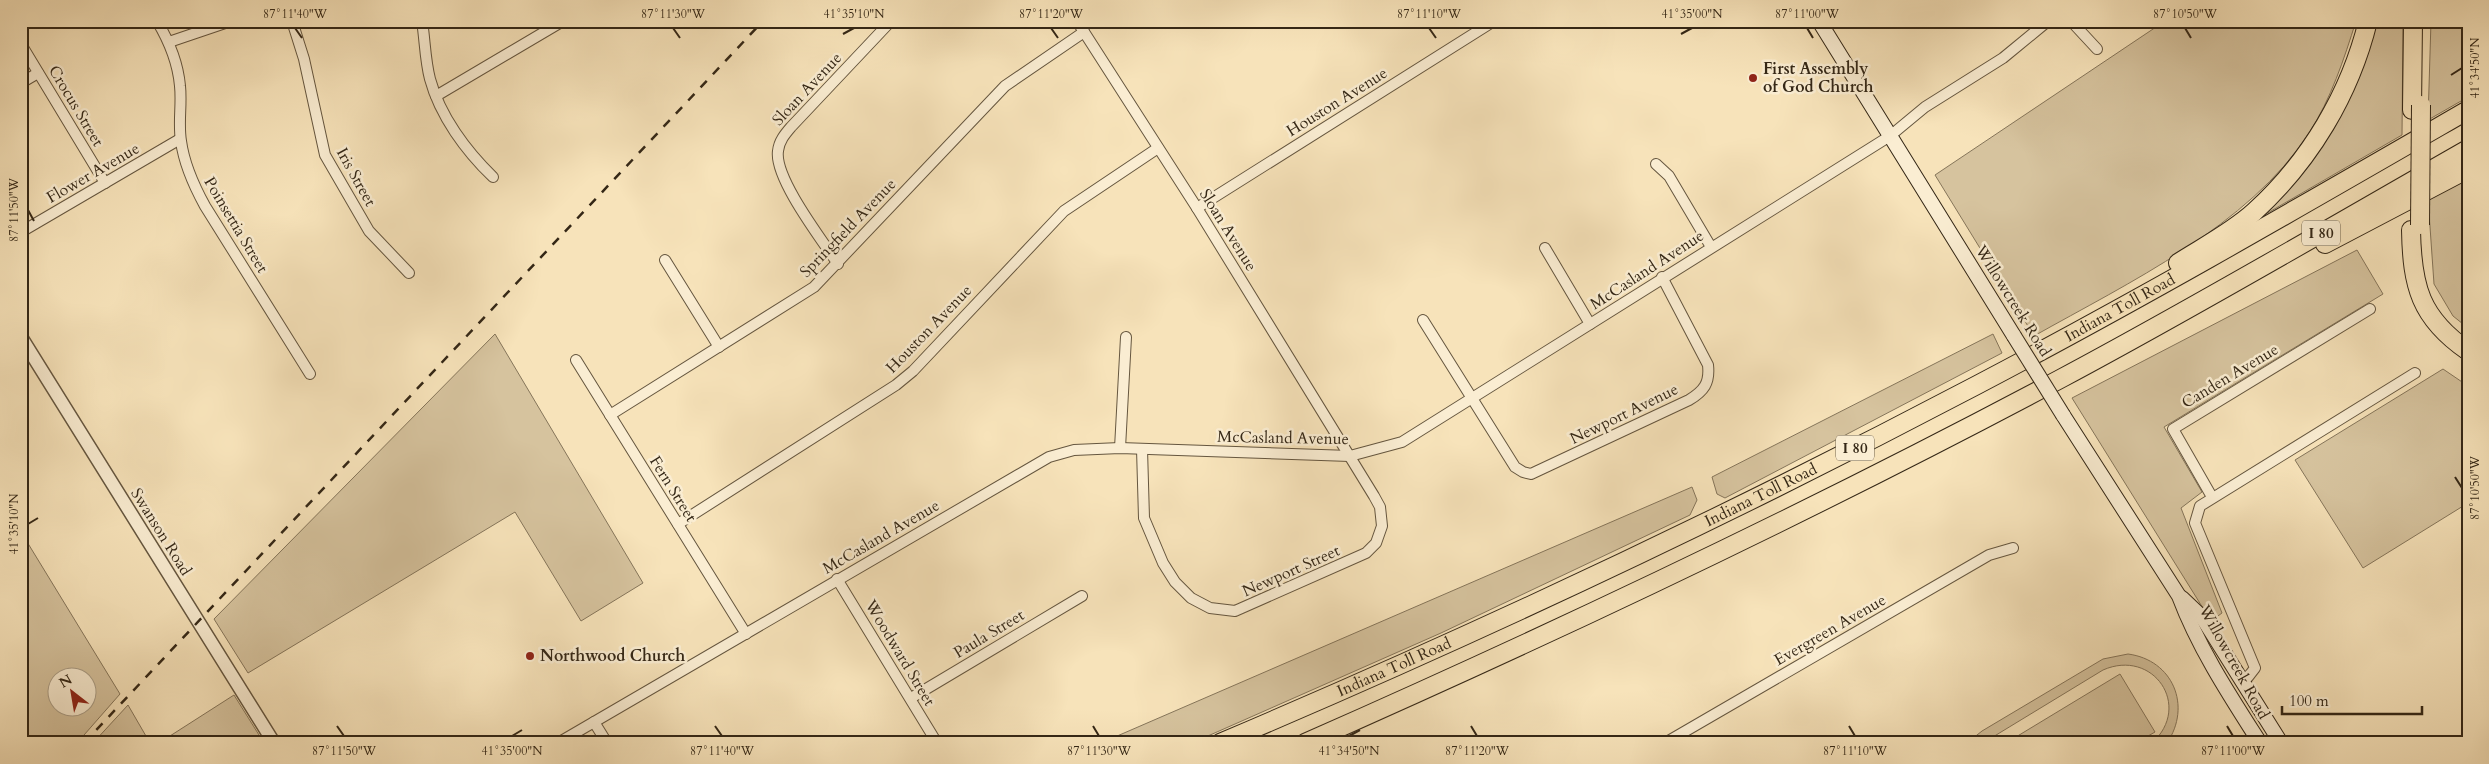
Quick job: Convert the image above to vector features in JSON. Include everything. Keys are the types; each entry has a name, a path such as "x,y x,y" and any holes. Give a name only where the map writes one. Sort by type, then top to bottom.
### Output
{"highway":[{"path":"2110,313 2146,283 2253,212 2292,172 2319,136 2344,91 2360,50 2368,21"},
{"path":"2413,21 2416,107 2415,228 2412,267 2422,302 2434,321 2448,337 2468,350"},
{"path":"2416,107 2422,21"},
{"name":"Indiana Toll Road","path":"1220,743 1452,642 1720,517 1979,384 2110,313 2468,110"},
{"name":"Indiana Toll Road","path":"1305,743 1465,672 1734,546 1994,414 2174,317 2468,149"},
{"path":"2174,317 2259,279 2468,169"},
{"path":"2415,228 2422,268 2433,300 2456,330 2468,338"}],"main road":[{"name":"Willowcreek Road","path":"1819,21 2062,415 2179,596 2191,627 2229,694 2260,743"},
{"name":"Willowcreek Road","path":"2179,596 2202,617 2281,743"}],"street":[{"name":"Poinsettia Street","path":"157,21 168,42 180,87 180,139 188,170 199,195 310,374"},
{"path":"168,42 231,21"},
{"name":"Iris Street","path":"292,21 304,60 325,155 369,231 409,273"},
{"path":"422,21 428,71 436,96 469,152 493,177"},
{"path":"436,96 563,21"},
{"name":"Sloan Avenue","path":"838,264 787,185 778,162 778,150 782,137 891,21"},
{"name":"Sloan Avenue","path":"1077,21 1350,456"},
{"name":"Houston Avenue","path":"1196,208 1494,21"},
{"name":"McCasland Avenue","path":"558,743 1049,457 1074,450 1120,448 1350,456 1402,442 1662,277 1788,201 1890,136 1925,108 2003,58 2048,21"},
{"path":"2071,21 2097,49"},
{"name":"Springfield Avenue","path":"610,415 814,287 1006,86 1084,32"},
{"name":"Crocus Street","path":"21,44 105,184"},
{"path":"21,83 38,73"},
{"name":"Flower Avenue","path":"21,232 180,139"},
{"name":"Houston Avenue","path":"678,524 896,385 913,371 1064,211 1158,148"},
{"path":"1656,164 1669,176 1711,247"},
{"path":"1546,248 1590,324"},
{"path":"666,260 719,347"},
{"name":"Newport Avenue","path":"1472,399 1515,466 1523,472 1531,474 1698,394 1705,388 1708,380 1708,365 1662,277"},
{"name":"Canden Avenue","path":"2212,497 2173,428 2370,309"},
{"path":"1423,320 1472,399"},
{"name":"Swanson Road","path":"21,337 274,743"},
{"path":"1120,448 1126,337"},
{"name":"Fern Street","path":"576,360 746,634"},
{"path":"2241,682 2248,678 2255,668 2195,523 2200,506 2415,373"},
{"name":"Newport Street","path":"1142,449 1144,518 1163,563 1175,582 1190,598 1210,608 1235,611 1359,557 1372,548 1380,535 1382,517 1380,507 1350,456"},
{"name":"Evergreen Avenue","path":"1665,743 1989,555 2013,548"},
{"name":"Woodward Street","path":"838,579 937,743"},
{"name":"Paula Street","path":"910,698 1082,596"},
{"path":"594,722 607,743"}],"shaded area":[{"path":"2165,21 2356,21 2336,79 2317,120 2284,166 2254,196 2184,250 2034,336 1935,175"},
{"path":"2374,21 2403,21 2402,135 2252,222 2305,164"},
{"path":"2431,21 2468,21 2468,97 2428,120"},
{"path":"2468,178 2468,328 2453,316 2434,284 2428,198"},
{"path":"2357,250 2383,294 2164,427 2202,492 2181,508 2222,613 2211,621 2072,398"},
{"path":"495,334 643,583 581,621 515,512 248,673 214,619"},
{"path":"1993,334 2002,353 1725,498 1717,494 1712,477"},
{"path":"2443,369 2468,386 2468,503 2363,568 2295,460"},
{"path":"1692,487 1697,500 1690,515 1441,633 1192,743 1101,743"},
{"path":"21,532 120,694 77,743 21,743"},
{"path":"2128,654 2144,658 2157,665 2167,675 2174,687 2178,700 2178,714 2174,729 2167,743 2152,743 2164,728 2169,713 2168,698 2162,684 2151,674 2138,667 2121,665 2103,670 1983,743 1967,743 1982,731 2103,659"},
{"path":"2120,674 2155,732 2136,743 2006,743"},
{"path":"234,695 264,743 159,743"},
{"path":"128,705 150,743 93,743"}],"railway":[{"path":"84,743 763,21"}],"place":[{"name":"First Assembly of God Church","path":"1753,78"},
{"name":"Northwood Church","path":"530,656"}]}
